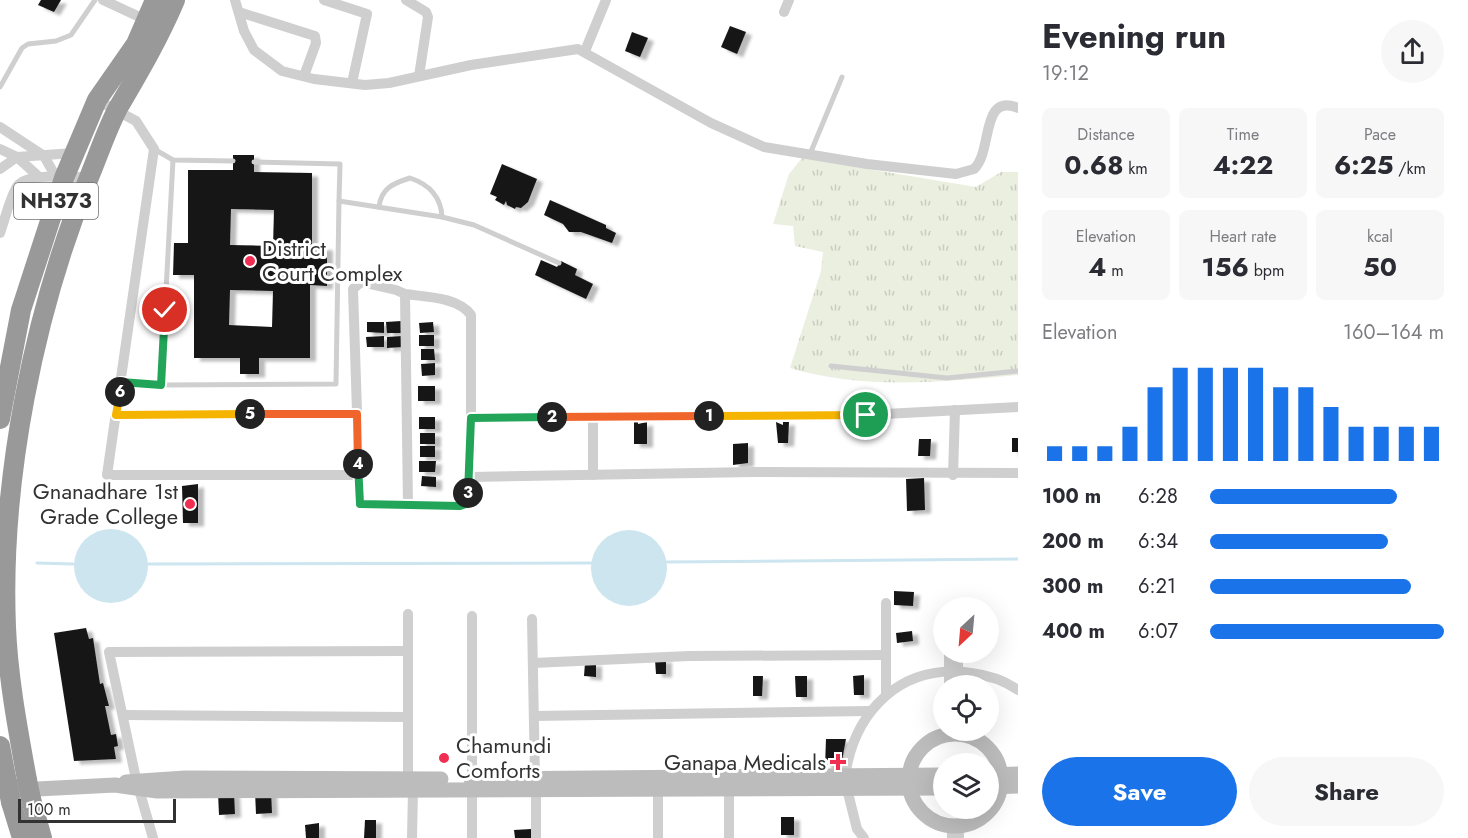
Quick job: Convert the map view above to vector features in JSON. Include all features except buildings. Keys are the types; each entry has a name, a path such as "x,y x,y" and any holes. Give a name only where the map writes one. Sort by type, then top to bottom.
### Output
{"highway":[{"name":"NH373","path":"0,419 21,310 60,178 74,153 97,100 136,44 155,0"},
{"name":"NH373","path":"42,838 29,789 16,722 6,628 6,553 17,438 35,348 62,254 89,177 118,110 147,62 175,0"},
{"path":"0,746 6,792 22,838"}],"street":[{"path":"103,0 146,20"},
{"path":"235,0 244,31 255,50 282,71 352,83 389,83 471,65 570,49 585,51 711,123 754,143 867,164 956,174 965,172 980,164 992,114 996,108 1002,105 1018,108"},
{"path":"324,0 337,2 367,14 352,83"},
{"path":"406,0 426,12 428,17 418,76"},
{"path":"585,51 606,0"},
{"path":"784,12 789,0"},
{"path":"239,12 315,36 316,43 304,76"},
{"path":"97,100 136,121 154,149 107,475 359,475"},
{"path":"0,127 44,156 60,178"},
{"path":"0,149 17,157 38,176"},
{"path":"0,169 17,157 74,153"},
{"path":"0,233 17,186 38,176 89,177"},
{"path":"361,282 405,294 438,298 466,308 471,315 470,477 466,504 460,506 360,504 357,414 353,289 361,282"},
{"path":"405,294 408,505"},
{"path":"471,418 866,415 1018,407"},
{"path":"953,475 955,410"},
{"path":"116,415 357,414"},
{"path":"592,475 593,416"},
{"path":"470,477 754,472 953,475 1018,473"},
{"path":"886,603 886,694"},
{"path":"408,614 406,717 412,838"},
{"path":"472,616 472,838"},
{"path":"532,619 537,838"},
{"path":"153,838 137,784 109,652 193,654 407,651"},
{"path":"533,663 689,656 886,655"},
{"path":"952,663 955,675"},
{"path":"953,675 956,663"},
{"path":"864,838 857,829 846,783 848,752 869,711 886,694 912,679 933,672 954,671 984,675 1018,690"},
{"path":"534,716 869,711"},
{"path":"124,715 406,717"},
{"path":"933,739 921,748 913,761 909,783 914,801 929,818 955,832 980,819"},
{"path":"978,741 991,753"},
{"path":"999,780 1018,774"},
{"path":"909,783 933,778"},
{"path":"999,782 1018,786"},
{"path":"6,792 137,784 157,791 410,784 909,783 933,786"},
{"path":"535,784 658,789 729,784"},
{"path":"729,784 729,838"},
{"path":"658,789 658,838"}],"lane":[{"path":"0,87 22,48 28,44 56,41 71,36 95,0"},
{"path":"810,154 842,77"},
{"path":"154,149 173,160 233,161"},
{"path":"161,385 173,160"},
{"path":"121,382 161,385 336,384 340,164 254,162"},
{"path":"379,207 380,199 387,187 410,178 424,183 436,195 442,208 442,217"},
{"path":"339,201 442,217 474,225 559,263"},
{"path":"831,366 947,378 1018,371"}],"green space":[{"path":"802,158 976,187 1001,172 1018,172 1018,375 932,382 874,382 818,375 790,368 821,271 823,252 795,246 793,226 773,224 789,174"}],"water":[{"path":"104,529 118,529 132,535 142,545 148,559 148,573 142,587 132,597 118,603 104,603 90,597 80,587 74,573 74,559 80,545 90,535"},
{"path":"629,530 644,533 656,541 664,553 667,568 664,583 656,595 644,603 629,606 614,603 602,595 594,583 591,568 594,553 602,541 614,533"}],"waterway":[{"path":"667,562 1018,559"},
{"path":"37,563 73,564"},
{"path":"148,564 591,563"}],"place":[{"name":"District Court Complex","path":"250,261"},
{"name":"Gnanadhare 1st Grade College","path":"190,504"},
{"name":"Chamundi Comforts","path":"444,758"},
{"name":"Ganapa Medicals","path":"838,762"}],"route":[{"path":"165,310 161,385 121,382 116,415 357,414 360,504 460,506 466,504 469,486 471,418 866,415"}]}
